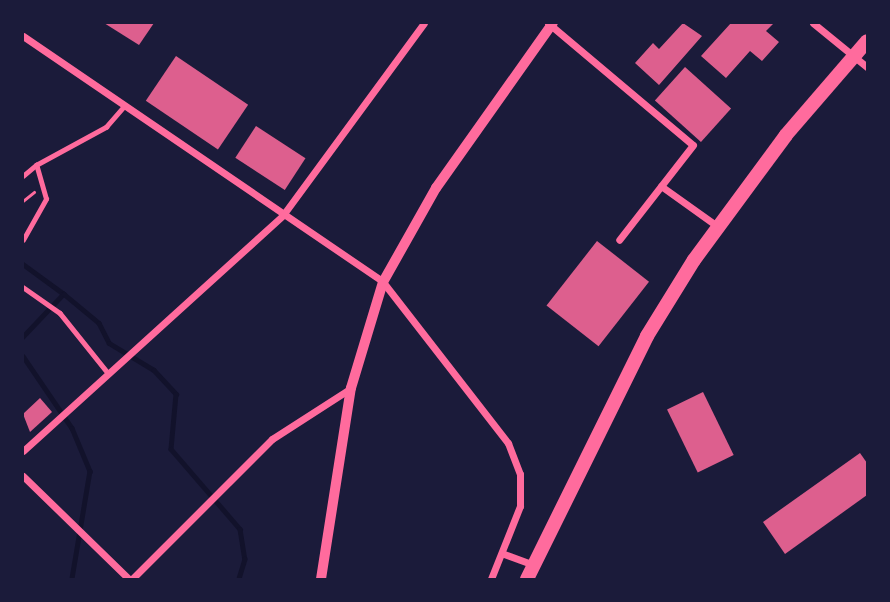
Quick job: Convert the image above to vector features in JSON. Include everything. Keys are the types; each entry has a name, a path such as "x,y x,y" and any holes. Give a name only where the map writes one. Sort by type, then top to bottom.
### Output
{"main road":[{"path":"527,579 648,336 717,226 867,41"}],"street":[{"path":"23,451 283,215 424,23"},
{"path":"813,23 867,67"},
{"path":"321,579 351,388 383,282 436,188 551,24 693,145 620,240"},
{"path":"23,36 383,282 509,443 520,474 520,506 504,554 491,579"},
{"path":"661,186 717,226"},
{"path":"23,476 130,579 262,447 351,388"},
{"path":"504,554 534,565"}],"lane":[{"path":"23,176 36,165 106,127 124,106"},
{"path":"23,240 46,199 36,165"},
{"path":"23,287 60,313 108,373"}],"building":[{"path":"104,23 154,23 139,45"},
{"path":"683,23 702,36 659,85 635,63 653,43 659,49"},
{"path":"731,23 774,23 766,31 779,42 762,61 750,51 726,78 701,56"},
{"path":"176,56 248,105 218,149 146,101"},
{"path":"685,67 731,108 701,142 655,100"},
{"path":"256,126 305,158 285,190 235,158"},
{"path":"597,241 649,282 599,346 547,306"},
{"path":"703,392 734,455 698,472 667,410"},
{"path":"40,398 52,412 30,432 23,414"},
{"path":"860,453 867,463 867,495 785,554 763,522"}],"waterway":[{"path":"23,264 64,294 23,337"},
{"path":"64,294 99,323 109,343 154,370 176,394 171,449 240,529 245,559 239,579"},
{"path":"23,356 72,428 90,471 72,579"}]}
